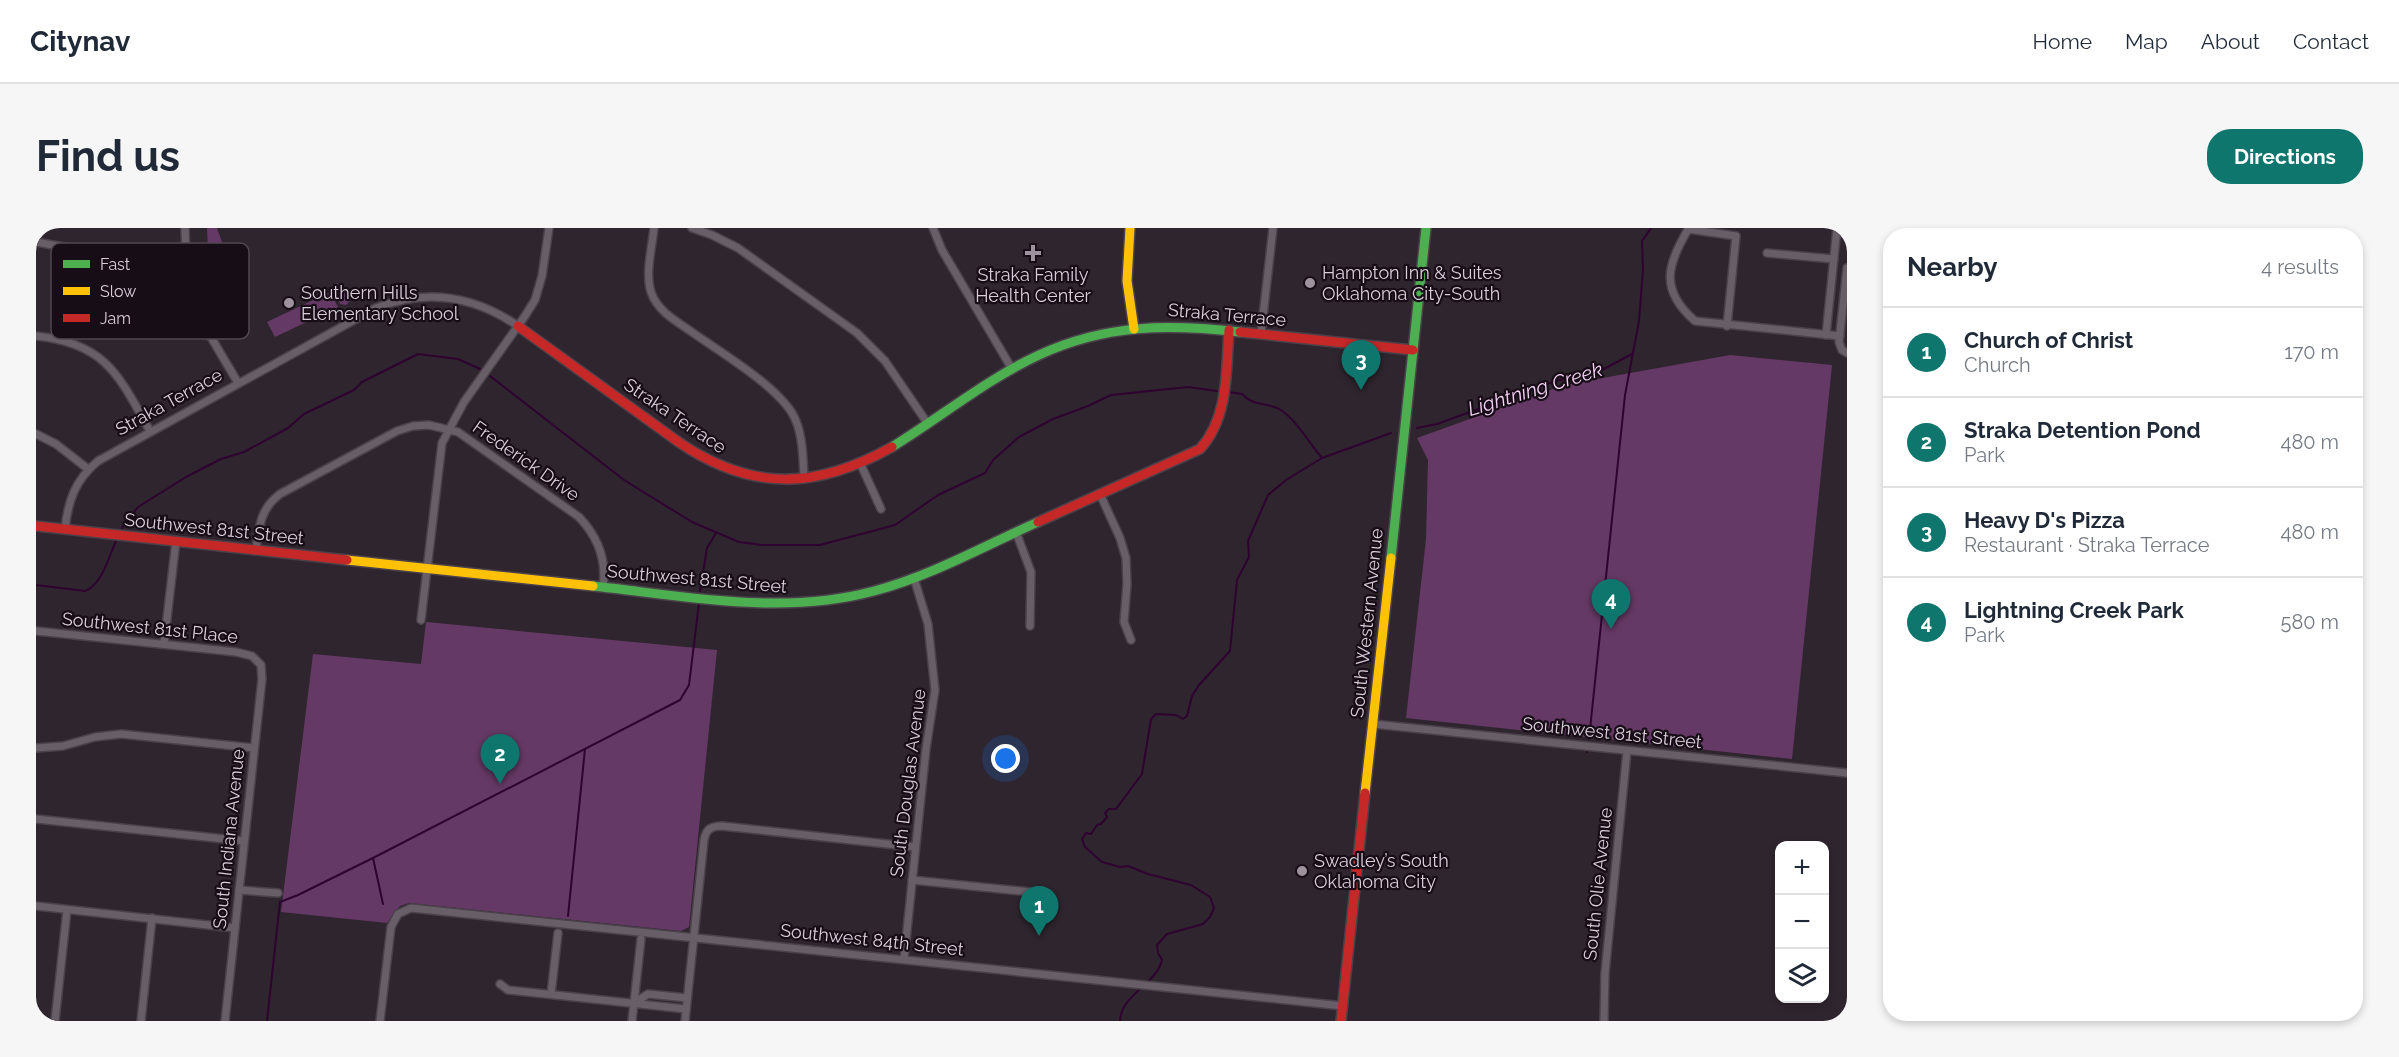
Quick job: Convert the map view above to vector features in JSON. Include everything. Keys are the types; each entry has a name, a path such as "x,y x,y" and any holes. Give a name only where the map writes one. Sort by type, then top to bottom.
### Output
{"street":[{"path":"421,620 439,458 448,429 464,402 518,326 538,292 549,228"},
{"path":"654,228 649,276 650,289 655,300 669,316 773,390 789,406 799,430 804,479"},
{"path":"692,228 738,248 857,333 885,361 928,424"},
{"path":"933,228 945,254 1012,369"},
{"path":"1130,228 1127,281 1134,328"},
{"path":"1261,334 1273,228"},
{"name":"South Western Avenue","path":"1341,1021 1426,228"},
{"path":"1826,335 1837,228"},
{"path":"1727,326 1736,236 1688,229 1674,255 1668,279 1670,289 1686,314 1695,321 1727,326 1840,336"},
{"path":"36,242 51,245"},
{"path":"1767,253 1834,260"},
{"path":"1847,268 1840,336 1840,347 1847,352"},
{"name":"Straka Terrace","path":"65,530 71,496 88,469 105,456 376,308 411,297 437,296 467,301 486,308 518,326 707,460 736,472 762,479 804,479 833,475 861,465 1012,369 1037,356 1075,341 1134,328 1187,326 1413,350"},
{"name":"Southwest 81st Street","path":"36,526 750,603 801,604 853,598 914,578 1192,453 1209,440 1221,416 1229,330"},
{"path":"36,336 76,344 101,358 118,376 150,431"},
{"path":"214,339 238,383"},
{"name":"Frederick Drive","path":"256,550 262,516 268,503 280,494 406,428 429,425 448,429 474,441 586,524 596,537 602,553 603,587"},
{"path":"36,434 56,444 88,469"},
{"path":"861,465 881,508"},
{"path":"1100,494 1120,538 1126,558 1127,584 1124,622 1131,639"},
{"path":"1016,532 1031,572 1030,626"},
{"path":"164,644 176,541"},
{"name":"South Douglas Avenue","path":"904,958 935,683 928,624 914,578"},
{"name":"Southwest 81st Place","path":"36,631 236,652 249,655 259,662"},
{"name":"South Indiana Avenue","path":"225,1021 262,674 259,662"},
{"name":"Southwest 81st Street","path":"1373,724 1847,773"},
{"path":"36,748 63,746 95,737 121,734 254,748"},
{"name":"South Olie Avenue","path":"1604,1021 1608,930 1627,751"},
{"path":"36,819 244,841"},
{"path":"684,1021 704,840 708,830 722,826 915,847"},
{"path":"912,880 1031,892"},
{"path":"239,890 278,893"},
{"path":"36,906 235,928"},
{"name":"Southwest 84th Street","path":"380,1021 389,932 398,914 406,909 417,908 1154,984 1343,1006"},
{"path":"55,1021 67,909"},
{"path":"141,1021 152,918"},
{"path":"551,994 558,933"},
{"path":"632,1021 641,939"},
{"path":"500,984 508,990 686,1009"},
{"path":"634,1003 648,994 687,998"}],"shaded area":[{"path":"207,228 217,228 222,243 208,243"},
{"path":"338,283 350,292 350,301 346,305 340,304 338,298 332,293 332,287"},
{"path":"330,292 338,307 275,337 267,322"},
{"path":"1730,355 1832,365 1792,759 1406,718 1426,539 1428,460 1417,438 1564,385"},
{"path":"426,622 717,650 689,927 681,931 409,903 400,906 387,923 281,912 313,654 421,664"}],"waterway":[{"path":"1589,739 1625,395 1639,321 1643,270 1642,241 1651,228"},
{"path":"122,528 138,507 186,477 221,459 244,452 288,428 304,414 354,390 362,382 418,354 458,359 480,369"},
{"name":"Lightning Creek","path":"1417,428 1437,424 1555,381 1600,371 1632,354"},
{"path":"490,376 624,480 692,522 739,542 762,545 820,545 895,525 938,495 985,473 993,460 1019,437 1053,419 1111,395 1188,387 1217,391"},
{"path":"1229,392 1242,394 1251,401 1281,410 1298,426 1322,458"},
{"name":"Lightning Creek","path":"1120,1021 1126,1004 1159,969 1162,960 1157,945 1167,934 1203,924 1210,917 1214,908 1210,897 1191,885 1148,874 1128,866 1120,867 1102,862 1085,847 1082,839 1086,833 1091,834 1097,825 1101,824 1107,817 1105,813 1109,809 1116,809 1142,774 1151,719 1156,714 1176,715 1183,719 1187,716 1192,696 1199,685 1230,651 1237,580 1249,557 1248,541 1268,495 1286,480 1322,458 1391,433"},
{"path":"700,591 707,548 716,533"},
{"path":"36,585 85,591 91,588 108,562 116,541"},
{"path":"267,1021 280,902 373,858 680,700 689,685 699,603"},
{"path":"1590,728 1599,736"},
{"path":"568,916 585,749"},
{"path":"373,858 383,904"}],"traffic: fast":[{"path":"1391,558 1426,228"},
{"path":"892,447 1001,375 1064,345 1089,337 1138,329 1188,328 1240,332"},
{"path":"593,586 733,602 804,602 839,598 874,591 916,577 1038,522"}],"traffic: slow":[{"path":"1130,228 1127,281 1134,329"},
{"path":"1365,793 1391,558"},
{"path":"347,560 593,586"}],"traffic: jam":[{"path":"518,326 680,443 707,459 733,470 759,477 785,479 811,477 837,471 892,447"},
{"path":"1038,522 1200,449 1216,423 1221,408 1226,377 1229,330"},
{"path":"1240,332 1413,350"},
{"path":"36,526 347,560"},
{"path":"1341,1021 1365,793"}],"place":[{"name":"Straka Family Health Center","path":"1033,253"},
{"name":"Hampton Inn & Suites Oklahoma City-South","path":"1310,283"},
{"name":"Southern Hills Elementary School","path":"289,303"},
{"name":"Heavy D's Pizza","path":"1361,390"},
{"name":"Lightning Creek Park","path":"1611,629"},
{"name":"Straka Detention Pond","path":"500,784"},
{"name":"Swadley’s South Oklahoma City","path":"1302,871"},
{"name":"Church of Christ","path":"1039,936"}]}
